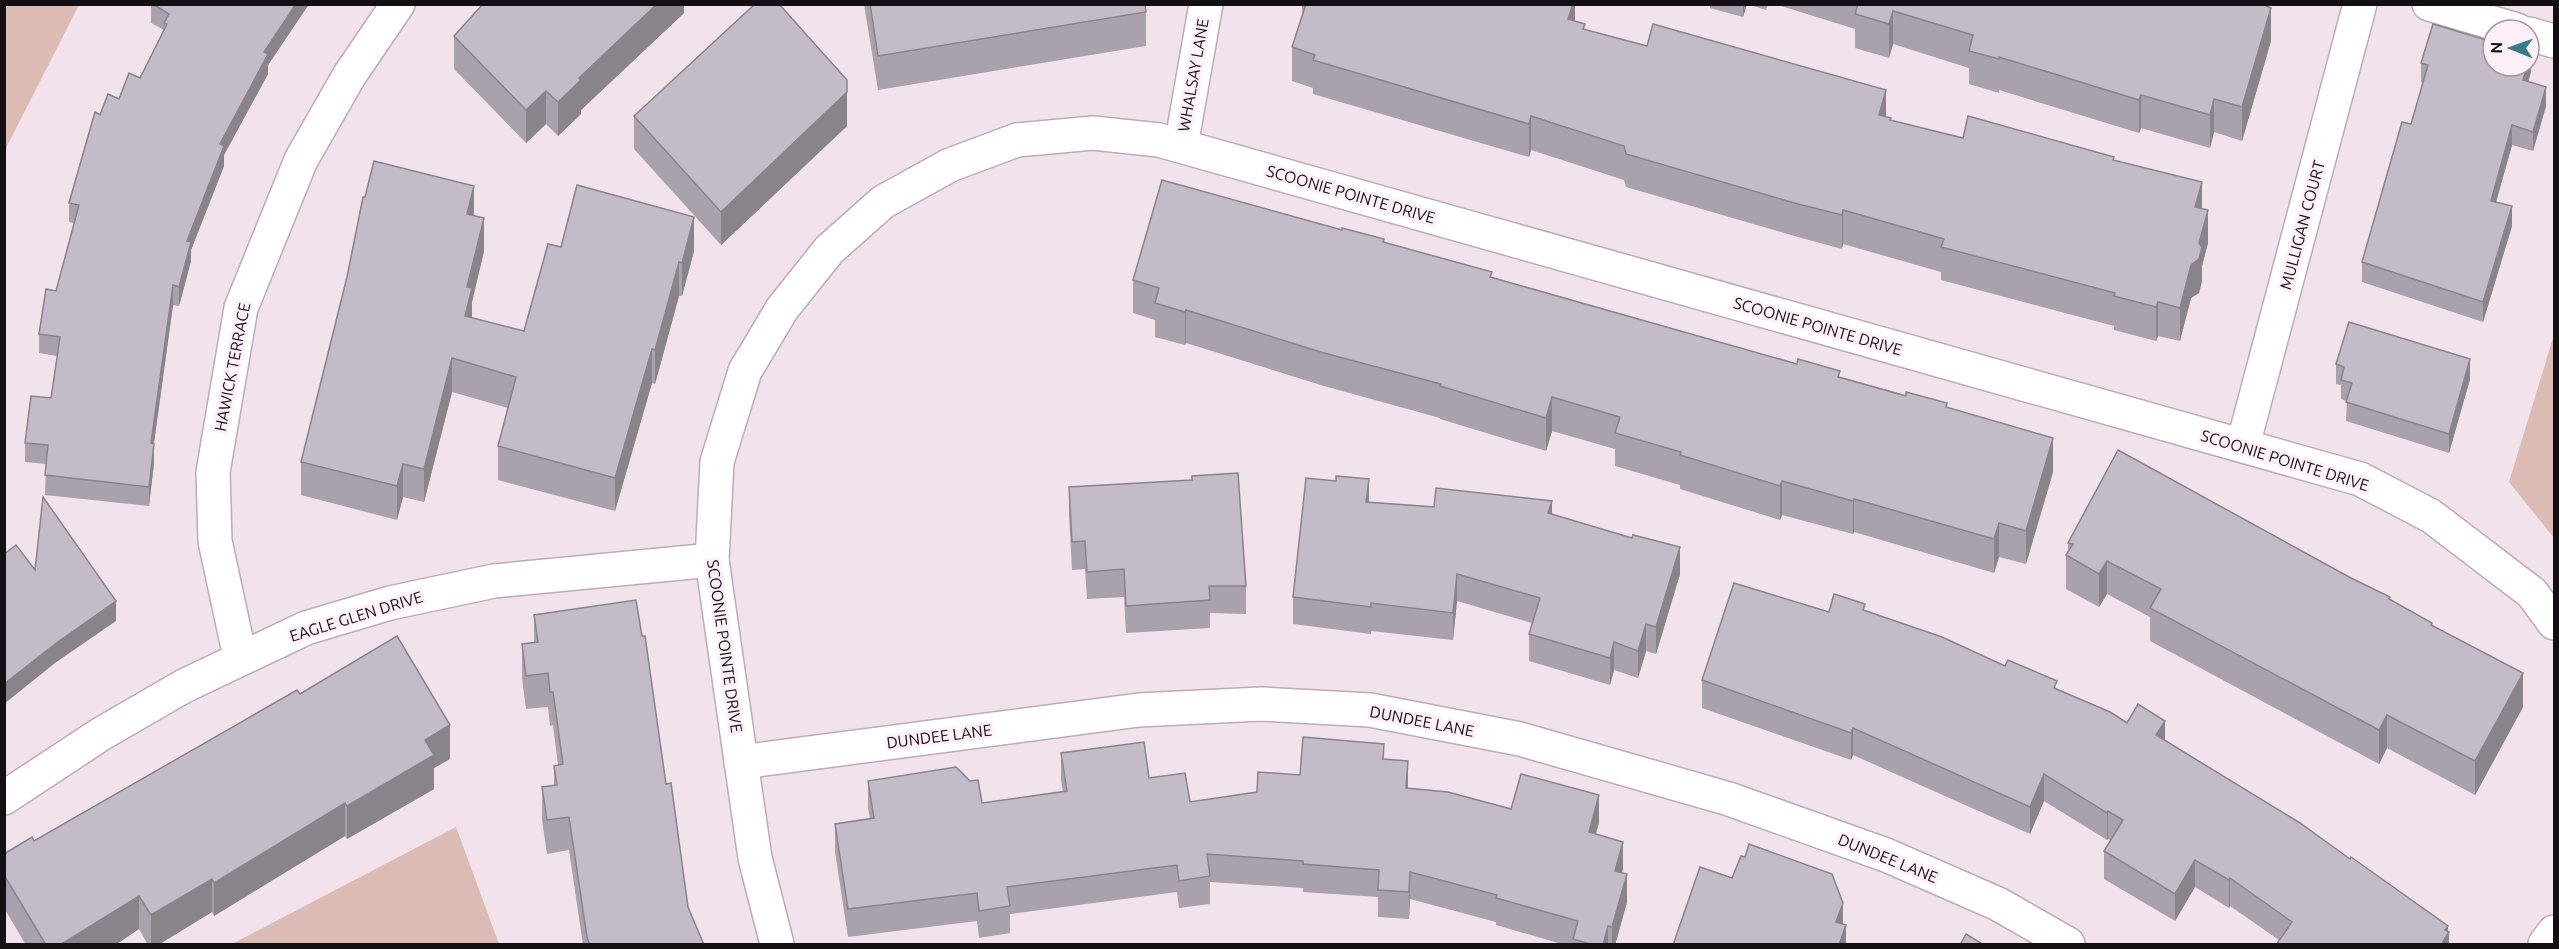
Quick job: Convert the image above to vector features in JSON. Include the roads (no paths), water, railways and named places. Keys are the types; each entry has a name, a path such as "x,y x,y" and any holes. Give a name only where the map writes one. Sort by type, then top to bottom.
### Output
{"street":[{"name":"HAWICK TERRACE","path":"240,657 215,541 213,472 241,308 301,160 349,76 399,4"},
{"name":"WHALSAY LANE","path":"1181,146 1206,4"},
{"name":"MULLIGAN COURT","path":"2243,446 2360,4"},
{"path":"2429,4 2481,19"},
{"name":"SCOONIE POINTE DRIVE","path":"777,945 755,858 712,560 717,462 746,371 782,309 829,250 883,202 950,165 1017,140 1093,133 1159,140 2360,479 2431,516 2532,593 2554,623"},
{"name":"EAGLE GLEN DRIVE","path":"4,798 101,734 184,686 240,657 306,628 390,603 494,581 712,560"},
{"name":"DUNDEE LANE","path":"741,762 1139,710 1261,704 1370,710 1520,739 1729,799 1886,855 1998,904 2068,945"},
{"path":"2545,945 2554,932"}]}
